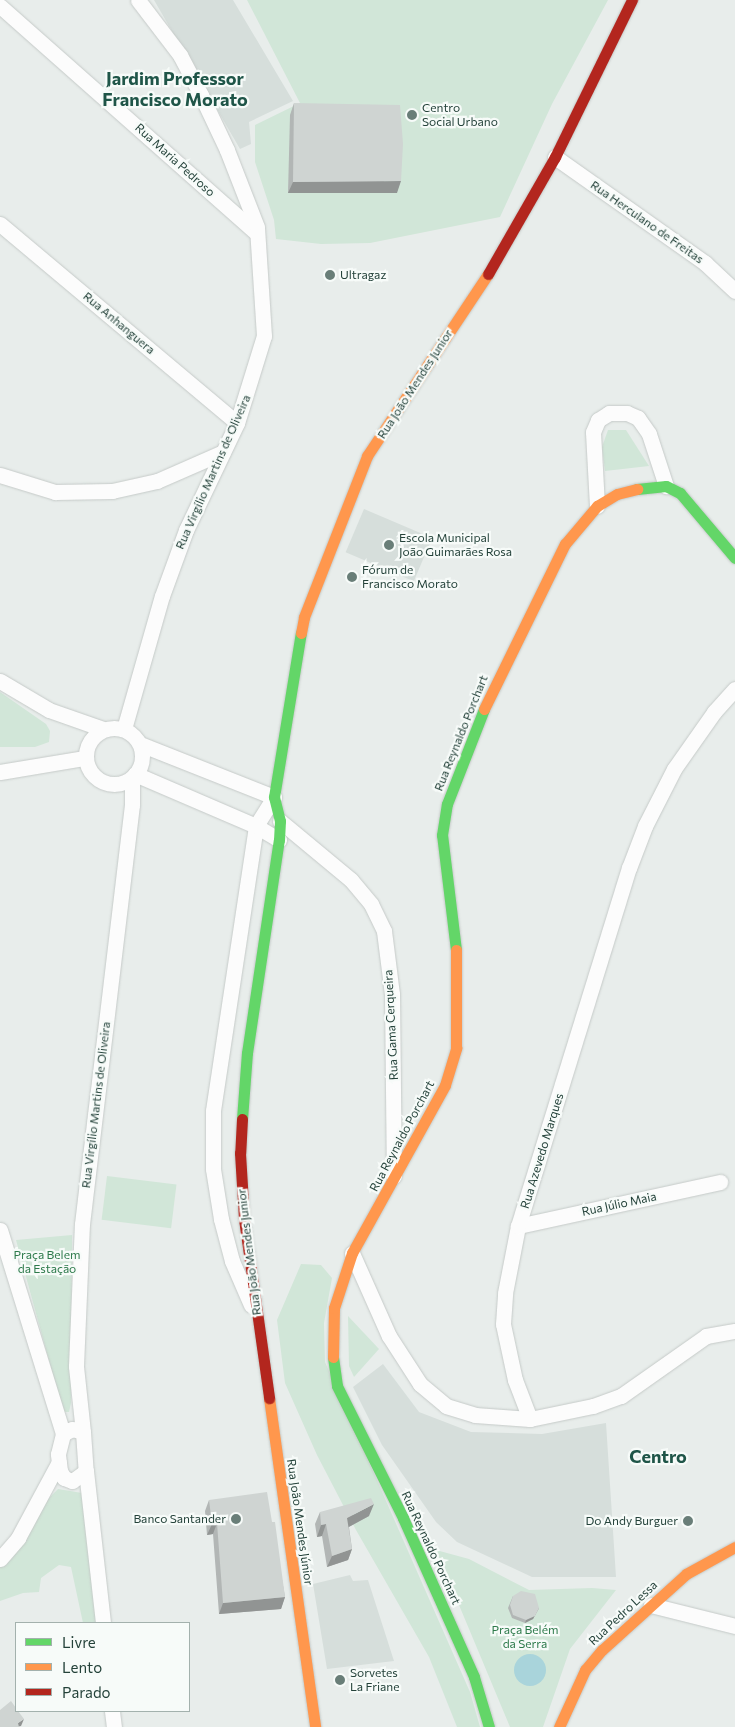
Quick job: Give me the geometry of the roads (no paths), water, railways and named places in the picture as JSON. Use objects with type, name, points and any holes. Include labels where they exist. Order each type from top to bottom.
[{"type":"street","name":"Rua Virgílio Martins de Oliveira","points":[[124,729],[162,596],[186,530],[237,423],[264,336],[259,235],[227,150],[202,95],[180,55],[138,0]]},
{"type":"street","name":"Rua João Mendes Junior","points":[[258,1322],[232,1261],[221,1219],[213,1169],[213,1111],[256,826],[274,797],[304,617],[367,456],[500,256],[555,157],[632,0]]},
{"type":"street","name":"Rua Maria Pedroso","points":[[0,6],[259,235]]},
{"type":"street","name":"Rua Herculano de Freitas","points":[[555,157],[705,263],[735,291]]},
{"type":"street","name":"Rua Anhanguera","points":[[0,224],[237,423]]},
{"type":"street","points":[[597,506],[593,432],[598,420],[609,412],[627,413],[638,418],[649,434],[666,486],[680,493],[735,558]]},
{"type":"street","points":[[0,476],[55,492],[112,491],[156,481],[223,452]]},
{"type":"street","name":"Rua Reynaldo Porchart","points":[[489,1727],[474,1676],[403,1518],[337,1386],[331,1347],[334,1308],[352,1253],[394,1182],[445,1085],[456,1048],[456,946],[442,834],[447,804],[488,699],[565,544],[581,522],[597,506],[617,494],[650,486],[666,486]]},
{"type":"street","points":[[0,681],[50,710],[103,729],[124,729],[140,744],[274,797]]},
{"type":"street","name":"Rua Azevedo Marques","points":[[530,1419],[515,1380],[503,1324],[505,1292],[518,1226],[629,868],[645,826],[674,769],[714,712],[735,689]]},
{"type":"street","points":[[103,729],[90,740],[86,758],[88,767],[99,780],[116,784],[133,776],[142,758],[140,744]]},
{"type":"street","points":[[0,772],[86,758]]},
{"type":"street","name":"Rua Virgílio Martins de Oliveira","points":[[86,1471],[76,1366],[82,1224],[132,806],[133,776]]},
{"type":"street","points":[[133,776],[256,826],[279,840]]},
{"type":"street","name":"Rua João Mendes Junior","points":[[258,1322],[244,1219],[240,1153],[248,1053],[279,840],[280,821],[274,797]]},
{"type":"street","name":"Rua Gama Cerqueira","points":[[280,821],[351,880],[371,904],[384,931],[392,994],[394,1182]]},
{"type":"street","name":"Rua Júlio Maia","points":[[518,1226],[720,1182]]},
{"type":"street","points":[[0,1230],[63,1434],[59,1462],[18,1538],[0,1559]]},
{"type":"street","points":[[352,1253],[389,1336],[420,1384],[446,1406],[468,1413],[530,1419],[594,1406],[621,1396],[706,1336],[735,1331]]},
{"type":"street","name":"Rua João Mendes Júnior","points":[[258,1322],[315,1727]]},
{"type":"street","points":[[63,1434],[72,1429],[83,1432]]},
{"type":"street","points":[[59,1462],[64,1478],[72,1481],[86,1471],[103,1622]]},
{"type":"street","name":"Rua Pedro Lessa","points":[[559,1727],[585,1670],[651,1605],[686,1574],[735,1547]]},
{"type":"street","points":[[651,1605],[735,1626]]},
{"type":"street","points":[[112,1712],[114,1727]]},
{"type":"water","points":[[530,1654],[536,1655],[541,1659],[545,1664],[545,1676],[541,1681],[536,1685],[530,1686],[524,1685],[519,1681],[515,1676],[514,1670],[515,1664],[519,1659],[524,1655]]},
{"type":"place","name":"Centro Social Urbano","points":[[412,115]]},
{"type":"place","name":"Ultragaz","points":[[330,275]]},
{"type":"place","name":"Escola Municipal João Guimarães Rosa","points":[[389,545]]},
{"type":"place","name":"Fórum de Francisco Morato","points":[[352,577]]},
{"type":"place","name":"Banco Santander","points":[[236,1519]]},
{"type":"place","name":"Do Andy Burguer","points":[[688,1521]]},
{"type":"place","name":"Sorvetes La Friane","points":[[340,1680]]},
{"type":"district","name":"Jardim Professor Francisco Morato","points":[[175,89]]},
{"type":"district","name":"Centro","points":[[658,1456]]},
{"type":"park label","name":"Praça Belem da Estação","points":[[47,1262]]},
{"type":"park label","name":"Praça Belém da Serra","points":[[525,1637]]}]
